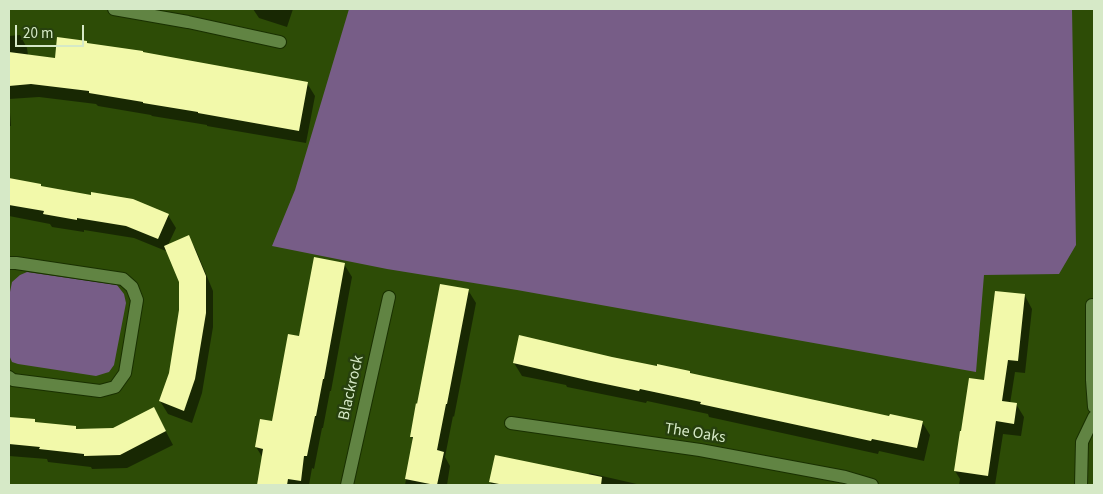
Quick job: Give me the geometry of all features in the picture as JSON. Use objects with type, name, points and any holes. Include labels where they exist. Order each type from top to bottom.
[{"type":"street","points":[[114,9],[188,22],[280,42]]},
{"type":"street","points":[[188,22],[192,9]]},
{"type":"street","points":[[9,263],[123,279],[132,287],[137,300],[125,373],[115,387],[100,391],[9,378]]},
{"type":"street","name":"Blackrock","points":[[347,485],[389,298]]},
{"type":"street","points":[[1092,305],[1094,407]]},
{"type":"street","points":[[1081,485],[1082,442],[1094,417]]},
{"type":"street","name":"The Oaks","points":[[511,423],[700,450],[845,477],[872,485]]},
{"type":"shaded area","points":[[349,9],[1072,9],[1076,245],[1059,274],[984,275],[976,372],[517,290],[387,269],[272,246],[295,190]]},
{"type":"shaded area","points":[[27,272],[117,285],[124,294],[126,303],[114,365],[109,372],[96,376],[12,362],[9,355],[9,297],[12,282]]},
{"type":"building","points":[[57,37],[308,82],[299,131],[89,93],[89,91],[31,84],[9,86],[9,52],[55,58]]},
{"type":"building","points":[[9,178],[91,195],[91,192],[133,199],[169,214],[158,239],[126,226],[43,214],[44,211],[9,205]]},
{"type":"building","points":[[189,235],[206,276],[206,313],[195,379],[184,411],[159,401],[169,373],[179,310],[179,282],[164,246]]},
{"type":"building","points":[[314,257],[345,263],[324,379],[307,456],[304,456],[301,481],[288,479],[287,485],[257,485],[263,449],[255,447],[260,419],[272,421],[288,334],[299,336]]},
{"type":"building","points":[[440,284],[469,289],[437,450],[444,452],[437,485],[435,485],[405,479],[413,437],[410,437],[416,403]]},
{"type":"building","points":[[995,291],[1025,294],[1018,361],[1008,360],[1002,401],[1017,403],[1014,424],[996,421],[988,476],[954,471],[969,378],[984,380]]},
{"type":"building","points":[[519,335],[612,357],[690,371],[690,373],[889,416],[890,414],[923,421],[917,448],[872,439],[871,441],[700,404],[701,402],[640,389],[639,391],[513,363]]},
{"type":"building","points":[[154,407],[166,431],[120,455],[84,456],[84,454],[9,444],[9,417],[76,426],[76,429],[113,428]]},
{"type":"building","points":[[495,455],[602,477],[601,485],[504,485],[489,482]]}]
